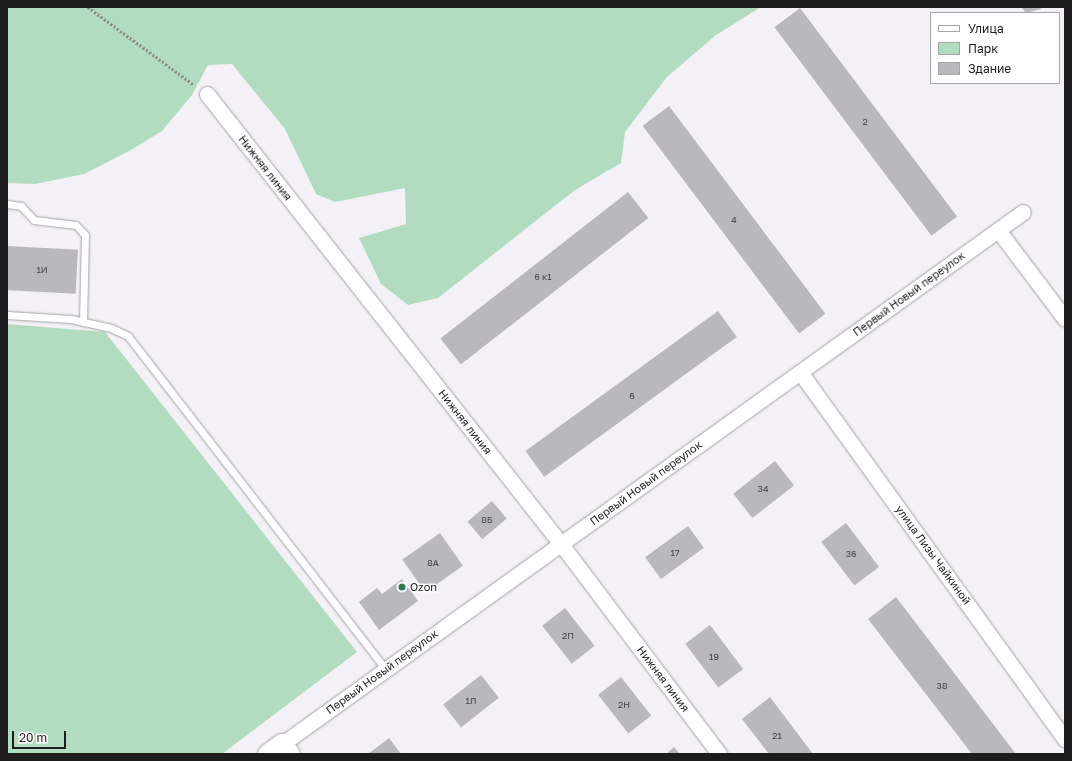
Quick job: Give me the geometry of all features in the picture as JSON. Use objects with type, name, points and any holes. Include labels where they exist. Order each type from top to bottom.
[{"type":"street","name":"Нижняя линия","points":[[207,94],[561,544],[719,754]]},
{"type":"street","name":"Первый Новый переулок","points":[[280,751],[386,670],[1023,212]]},
{"type":"street","points":[[998,230],[1065,319]]},
{"type":"street","name":"улица Лизы Чайкиной","points":[[800,372],[1065,739]]},
{"type":"lane","points":[[7,204],[21,206],[34,220],[76,225],[85,235],[83,322]]},
{"type":"lane","points":[[7,315],[83,322],[128,336],[140,349],[386,670]]},
{"type":"path","points":[[88,7],[207,94]]},
{"type":"green space","points":[[7,7],[761,7],[716,35],[667,77],[625,132],[621,163],[575,190],[438,298],[408,305],[381,284],[359,238],[406,224],[405,188],[335,202],[316,194],[285,129],[232,64],[208,65],[192,95],[162,131],[131,150],[84,174],[35,184],[7,183]]},
{"type":"green space","points":[[7,324],[105,332],[357,652],[222,754],[7,754]]},
{"type":"building","points":[[1021,7],[1040,7],[1041,9],[1030,12],[1025,12]]},
{"type":"building","points":[[800,8],[957,216],[932,236],[774,27]]},
{"type":"building","points":[[669,106],[825,314],[799,334],[643,126]]},
{"type":"building","points":[[628,192],[648,218],[461,365],[440,339]]},
{"type":"building","points":[[7,246],[78,250],[76,294],[7,290]]},
{"type":"building","points":[[718,311],[737,337],[544,477],[525,451]]},
{"type":"building","points":[[775,461],[794,485],[752,518],[733,494]]},
{"type":"building","points":[[492,501],[507,519],[482,539],[467,522]]},
{"type":"building","points":[[846,523],[879,567],[854,586],[821,542]]},
{"type":"building","points":[[688,526],[704,548],[661,579],[645,557]]},
{"type":"building","points":[[440,533],[463,566],[425,592],[402,559]]},
{"type":"building","points":[[402,579],[418,601],[379,630],[359,602],[377,588],[382,594]]},
{"type":"building","points":[[896,597],[1016,754],[972,754],[868,619]]},
{"type":"building","points":[[565,608],[595,646],[572,664],[542,626]]},
{"type":"building","points":[[710,625],[743,669],[718,688],[685,644]]},
{"type":"building","points":[[481,675],[499,698],[461,727],[443,705]]},
{"type":"building","points":[[621,677],[651,716],[628,733],[598,695]]},
{"type":"building","points":[[770,697],[813,754],[769,754],[742,719]]},
{"type":"building","points":[[389,738],[401,754],[368,754]]},
{"type":"building","points":[[674,747],[680,754],[666,754]]},
{"type":"place","name":"Ozon","points":[[402,587]]}]
